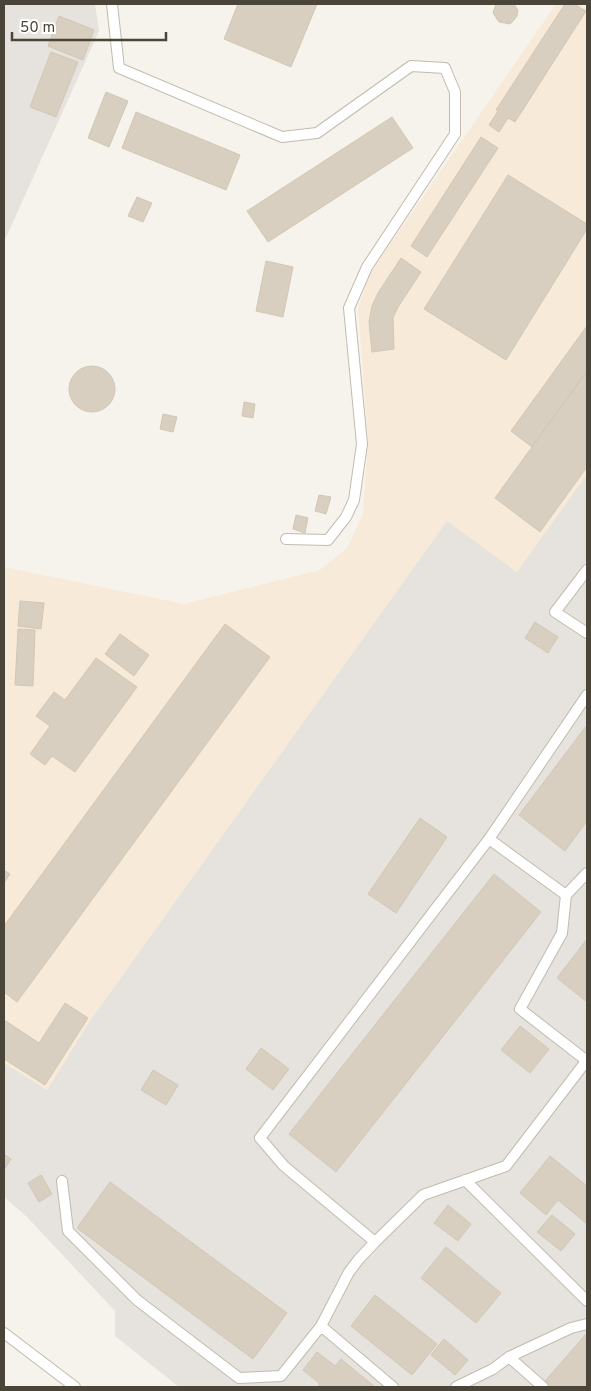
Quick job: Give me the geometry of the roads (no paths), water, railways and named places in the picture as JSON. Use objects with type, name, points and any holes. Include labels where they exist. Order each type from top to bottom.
[{"type":"lane","points":[[112,4],[119,68],[282,137],[317,134],[411,66],[445,68],[455,92],[455,134],[366,267],[349,308],[362,444],[354,500],[346,517],[328,540],[286,539]]},
{"type":"lane","points":[[587,570],[555,612],[587,633]]},
{"type":"lane","points":[[375,1242],[284,1166],[260,1138],[489,839],[587,695]]},
{"type":"lane","points":[[489,839],[566,895]]},
{"type":"lane","points":[[62,1181],[68,1231],[137,1300],[240,1378],[281,1376],[321,1326],[349,1272],[375,1242],[423,1194],[506,1166],[587,1060],[520,1009],[562,933],[566,895],[587,873]]},
{"type":"lane","points":[[466,1180],[587,1302]]},
{"type":"lane","points":[[456,1387],[493,1369],[509,1357],[571,1328],[587,1324]]},
{"type":"lane","points":[[321,1326],[393,1387]]},
{"type":"lane","points":[[4,1332],[75,1387]]},
{"type":"lane","points":[[509,1357],[543,1387]]}]
